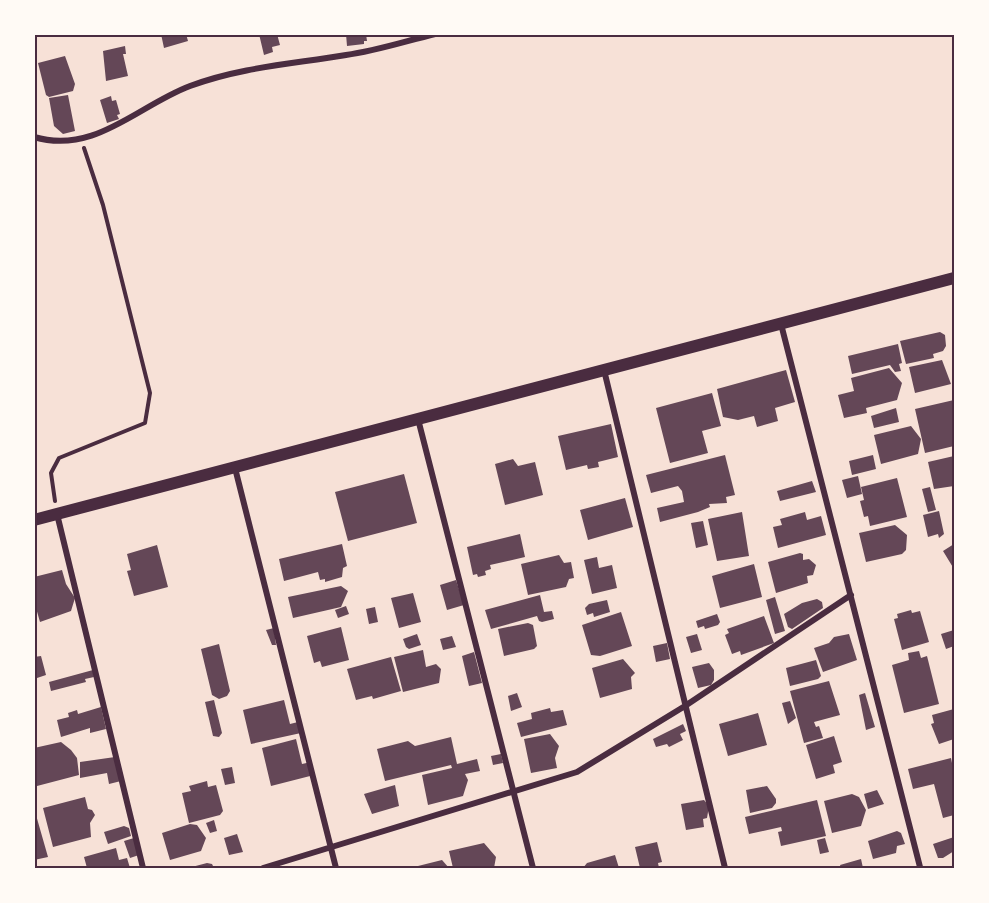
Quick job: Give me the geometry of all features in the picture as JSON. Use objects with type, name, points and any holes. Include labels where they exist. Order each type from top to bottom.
[{"type":"main road","points":[[34,520],[954,278]]},
{"type":"street","points":[[34,136],[55,142],[81,139],[103,133],[188,87],[236,71],[349,55],[435,34]]},
{"type":"street","points":[[781,323],[920,867]]},
{"type":"street","points":[[604,370],[725,868]]},
{"type":"street","points":[[417,419],[533,868]]},
{"type":"street","points":[[235,467],[336,868]]},
{"type":"street","points":[[57,514],[143,868]]},
{"type":"street","points":[[262,868],[577,772],[685,706],[851,595]]},
{"type":"path","points":[[57,514],[51,473],[59,458],[145,423],[150,393],[103,205],[81,139]]},
{"type":"building","points":[[161,34],[186,34],[188,41],[164,48]]},
{"type":"building","points":[[259,34],[277,34],[280,45],[272,47],[273,52],[264,55]]},
{"type":"building","points":[[346,34],[366,34],[367,41],[364,41],[364,44],[347,46]]},
{"type":"building","points":[[125,46],[126,54],[123,54],[128,76],[106,81],[103,51]]},
{"type":"building","points":[[65,56],[75,84],[73,91],[49,97],[46,95],[38,63]]},
{"type":"building","points":[[68,95],[75,131],[63,134],[54,126],[49,98]]},
{"type":"building","points":[[111,96],[112,101],[116,100],[120,114],[117,115],[119,119],[107,123],[100,100]]},
{"type":"building","points":[[940,332],[945,335],[946,346],[943,351],[933,354],[934,358],[906,364],[900,341]]},
{"type":"building","points":[[898,344],[902,363],[899,364],[901,371],[895,372],[890,365],[852,374],[848,356]]},
{"type":"building","points":[[942,360],[951,384],[915,393],[909,367]]},
{"type":"building","points":[[889,368],[902,383],[897,400],[866,408],[867,413],[844,418],[838,395],[854,391],[851,378]]},
{"type":"building","points":[[786,370],[795,402],[775,408],[778,421],[757,427],[754,416],[738,420],[723,417],[717,389]]},
{"type":"building","points":[[712,393],[721,426],[702,431],[708,453],[670,463],[656,408]]},
{"type":"building","points":[[954,400],[954,446],[925,453],[915,409]]},
{"type":"building","points":[[896,408],[899,422],[874,428],[871,416]]},
{"type":"building","points":[[611,424],[618,457],[598,462],[599,467],[588,469],[587,465],[566,470],[558,436]]},
{"type":"building","points":[[911,426],[921,439],[918,454],[881,464],[874,435]]},
{"type":"building","points":[[725,455],[735,495],[726,497],[727,503],[709,504],[710,507],[698,512],[660,522],[657,508],[684,502],[682,491],[678,486],[651,493],[646,475]]},
{"type":"building","points":[[873,455],[876,469],[852,475],[849,461]]},
{"type":"building","points":[[954,456],[954,486],[934,489],[928,462]]},
{"type":"building","points":[[513,459],[518,466],[535,462],[543,495],[505,505],[495,464]]},
{"type":"building","points":[[404,474],[417,523],[348,541],[335,492]]},
{"type":"building","points":[[858,476],[862,494],[847,498],[842,480]]},
{"type":"building","points":[[897,478],[907,517],[870,526],[868,516],[864,517],[860,501],[864,500],[861,487]]},
{"type":"building","points":[[812,481],[816,492],[780,501],[777,491]]},
{"type":"building","points":[[930,487],[936,510],[928,512],[922,489]]},
{"type":"building","points":[[625,498],[633,527],[588,540],[580,510]]},
{"type":"building","points":[[939,511],[944,534],[939,538],[938,534],[928,537],[923,515]]},
{"type":"building","points":[[742,512],[749,556],[717,561],[708,519]]},
{"type":"building","points":[[805,512],[807,520],[821,516],[826,535],[778,548],[773,527],[782,525],[780,519]]},
{"type":"building","points":[[703,521],[708,545],[696,548],[691,523]]},
{"type":"building","points":[[895,525],[907,535],[906,550],[902,554],[866,562],[859,533]]},
{"type":"building","points":[[520,534],[525,557],[490,565],[491,569],[485,571],[486,575],[478,577],[477,574],[473,575],[467,547]]},
{"type":"building","points":[[342,544],[347,566],[343,568],[342,577],[325,582],[325,579],[320,580],[318,572],[284,581],[279,559]]},
{"type":"building","points":[[954,544],[954,569],[943,551]]},
{"type":"building","points":[[157,545],[168,587],[134,596],[127,571],[131,570],[127,554]]},
{"type":"building","points":[[803,554],[803,560],[809,559],[816,565],[813,575],[807,576],[808,583],[776,593],[768,562]]},
{"type":"building","points":[[559,555],[564,563],[571,562],[574,578],[569,579],[566,587],[528,595],[521,564]]},
{"type":"building","points":[[597,557],[599,568],[612,565],[617,588],[592,594],[584,560]]},
{"type":"building","points":[[754,564],[762,597],[720,608],[712,576]]},
{"type":"building","points":[[62,570],[66,584],[75,598],[71,611],[40,622],[34,601],[34,577]]},
{"type":"building","points":[[456,580],[464,605],[447,610],[440,585]]},
{"type":"building","points":[[341,586],[348,591],[341,607],[293,618],[288,597]]},
{"type":"building","points":[[413,593],[421,622],[399,628],[391,598]]},
{"type":"building","points":[[540,595],[544,612],[552,611],[554,619],[542,622],[537,616],[491,629],[485,610]]},
{"type":"building","points":[[775,597],[785,631],[775,634],[766,600]]},
{"type":"building","points":[[817,599],[822,602],[823,608],[792,629],[788,627],[784,614],[802,603]]},
{"type":"building","points":[[607,600],[610,612],[594,617],[593,613],[587,615],[585,608],[589,604]]},
{"type":"building","points":[[346,606],[349,614],[338,618],[335,610]]},
{"type":"building","points":[[375,607],[378,622],[369,624],[366,609]]},
{"type":"building","points":[[911,610],[912,613],[920,611],[929,642],[902,650],[894,619],[898,618],[897,614]]},
{"type":"building","points":[[621,612],[632,646],[600,656],[591,655],[582,625]]},
{"type":"building","points":[[717,614],[720,622],[718,625],[705,629],[704,626],[698,628],[696,621]]},
{"type":"building","points":[[764,616],[774,643],[741,655],[740,651],[732,654],[725,635],[729,633],[727,629]]},
{"type":"building","points":[[528,623],[533,625],[537,646],[534,649],[504,656],[498,629]]},
{"type":"building","points":[[341,627],[349,660],[322,667],[320,661],[314,663],[307,636]]},
{"type":"building","points":[[274,628],[276,645],[272,645],[266,630]]},
{"type":"building","points":[[954,630],[954,646],[946,649],[941,634]]},
{"type":"building","points":[[417,634],[421,645],[409,649],[406,647],[403,639]]},
{"type":"building","points":[[697,634],[702,650],[691,653],[686,637]]},
{"type":"building","points":[[849,634],[857,660],[823,672],[814,648],[829,643],[834,637]]},
{"type":"building","points":[[452,636],[456,647],[443,650],[440,639]]},
{"type":"building","points":[[667,643],[670,659],[656,662],[653,646]]},
{"type":"building","points":[[219,644],[230,691],[227,696],[219,699],[212,695],[201,649]]},
{"type":"building","points":[[423,650],[426,667],[436,664],[441,669],[439,683],[403,692],[394,657]]},
{"type":"building","points":[[919,651],[921,658],[927,656],[939,704],[904,713],[892,665],[909,660],[908,653]]},
{"type":"building","points":[[474,652],[482,683],[469,686],[462,656]]},
{"type":"building","points":[[41,656],[46,675],[34,679],[34,657]]},
{"type":"building","points":[[391,657],[401,691],[373,699],[372,696],[356,700],[347,669]]},
{"type":"building","points":[[623,659],[635,673],[631,677],[632,689],[600,698],[592,668]]},
{"type":"building","points":[[816,660],[821,676],[818,679],[790,686],[786,668]]},
{"type":"building","points":[[709,663],[714,670],[714,680],[711,685],[698,688],[692,667]]},
{"type":"building","points":[[93,670],[94,677],[85,679],[86,682],[51,691],[49,682]]},
{"type":"building","points":[[829,681],[840,715],[814,722],[816,727],[819,726],[823,738],[804,743],[790,691]]},
{"type":"building","points":[[517,693],[522,707],[511,711],[508,696]]},
{"type":"building","points":[[865,693],[875,727],[866,730],[859,695]]},
{"type":"building","points":[[214,700],[222,733],[219,737],[213,736],[205,702]]},
{"type":"building","points":[[284,700],[290,724],[298,722],[301,733],[251,744],[243,710]]},
{"type":"building","points":[[790,701],[796,718],[788,724],[782,703]]},
{"type":"building","points":[[101,707],[106,729],[90,733],[90,728],[61,737],[57,720],[69,717],[68,713],[77,710],[78,714]]},
{"type":"building","points":[[550,708],[551,712],[563,710],[567,725],[521,737],[517,723],[532,719],[531,713]]},
{"type":"building","points":[[954,709],[954,739],[939,744],[931,724],[934,723],[932,715]]},
{"type":"building","points":[[758,713],[767,745],[728,756],[719,724]]},
{"type":"building","points":[[683,724],[686,731],[680,734],[683,740],[669,747],[667,744],[656,747],[653,739]]},
{"type":"building","points":[[550,734],[559,746],[555,758],[557,768],[531,773],[524,739]]},
{"type":"building","points":[[834,736],[842,762],[833,765],[835,773],[816,779],[806,745]]},
{"type":"building","points":[[451,737],[457,764],[477,759],[480,771],[465,774],[468,780],[463,796],[428,805],[422,775],[452,768],[451,765],[385,781],[377,749],[408,741],[415,746]]},
{"type":"building","points":[[296,739],[302,764],[311,762],[314,775],[271,786],[262,748]]},
{"type":"building","points":[[61,742],[77,758],[79,775],[37,786],[34,748]]},
{"type":"building","points":[[501,754],[503,763],[493,765],[491,756]]},
{"type":"building","points":[[115,757],[121,781],[109,784],[107,773],[80,778],[80,762]]},
{"type":"building","points":[[951,758],[954,773],[954,815],[943,818],[934,784],[913,789],[908,769]]},
{"type":"building","points":[[232,767],[235,783],[225,785],[221,769]]},
{"type":"building","points":[[207,781],[208,787],[216,785],[223,811],[220,815],[189,823],[182,793],[191,791],[189,786]]},
{"type":"building","points":[[395,785],[399,806],[372,814],[364,794]]},
{"type":"building","points":[[767,786],[776,799],[776,803],[772,808],[750,813],[746,790]]},
{"type":"building","points":[[877,790],[884,804],[868,809],[864,794]]},
{"type":"building","points":[[852,794],[859,797],[866,810],[861,826],[832,833],[824,801]]},
{"type":"building","points":[[85,797],[88,809],[92,810],[95,815],[90,823],[91,837],[53,847],[43,808]]},
{"type":"building","points":[[704,800],[709,806],[707,818],[703,819],[704,827],[686,830],[681,804]]},
{"type":"building","points":[[817,800],[826,836],[781,846],[778,832],[782,831],[781,827],[749,834],[745,817]]},
{"type":"building","points":[[34,808],[48,857],[34,860]]},
{"type":"building","points":[[214,820],[217,831],[210,833],[206,823]]},
{"type":"building","points":[[190,824],[197,825],[206,838],[201,851],[170,860],[162,833]]},
{"type":"building","points":[[124,826],[129,828],[131,836],[108,844],[104,832]]},
{"type":"building","points":[[897,831],[901,833],[905,844],[897,846],[896,853],[873,859],[868,841]]},
{"type":"building","points":[[237,834],[243,852],[229,855],[224,838]]},
{"type":"building","points":[[954,837],[954,851],[943,858],[938,858],[933,844]]},
{"type":"building","points":[[134,838],[139,855],[130,858],[124,841]]},
{"type":"building","points":[[825,838],[829,852],[820,854],[817,840]]},
{"type":"building","points":[[657,842],[662,862],[658,863],[659,868],[640,868],[635,847]]},
{"type":"building","points":[[484,843],[496,857],[494,868],[453,868],[449,851]]},
{"type":"building","points":[[116,848],[119,860],[127,858],[130,868],[87,868],[84,857]]},
{"type":"building","points":[[615,855],[619,868],[583,868],[587,863]]},
{"type":"building","points":[[861,859],[863,868],[841,868],[840,865]]},
{"type":"building","points":[[442,860],[449,868],[410,868]]},
{"type":"building","points":[[207,863],[212,864],[214,868],[188,868]]}]
